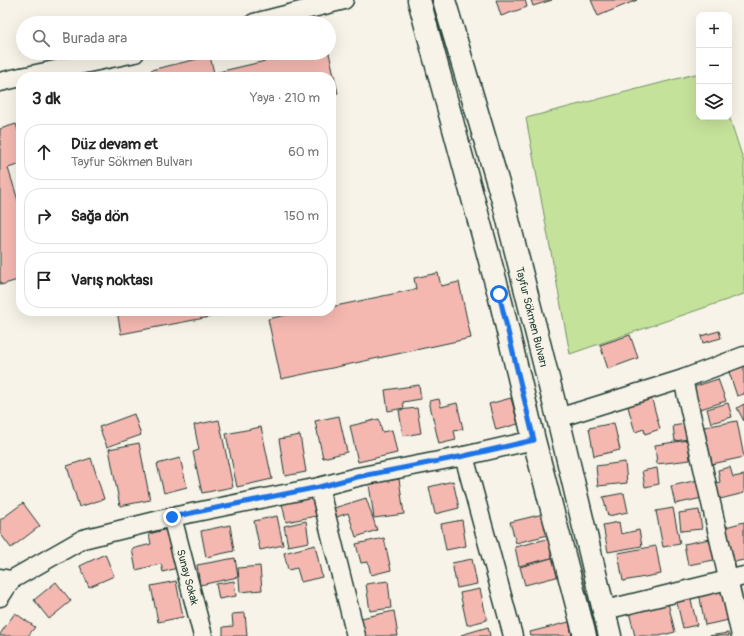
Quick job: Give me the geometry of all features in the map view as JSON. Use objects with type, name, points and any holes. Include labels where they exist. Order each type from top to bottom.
[{"type":"main road","points":[[419,0],[499,294],[534,440],[585,636]]},
{"type":"main road","name":"Tayfur Sökmen Bulvarı","points":[[444,0],[504,204],[558,418],[610,636]]},
{"type":"street","points":[[281,16],[344,0]]},
{"type":"street","points":[[45,72],[102,60]]},
{"type":"street","points":[[0,82],[16,78]]},
{"type":"street","points":[[558,418],[683,379],[744,356]]},
{"type":"street","points":[[683,379],[737,578],[741,636]]},
{"type":"street","points":[[0,597],[5,579],[83,539],[172,517],[319,487],[357,477],[464,456],[534,440]]},
{"type":"street","points":[[464,456],[513,636]]},
{"type":"street","points":[[319,487],[356,636]]},
{"type":"street","name":"Sunay Sokak","points":[[172,517],[203,636]]},
{"type":"street","points":[[605,610],[737,578]]},
{"type":"green space","points":[[696,74],[696,120],[730,120],[744,162],[744,294],[570,354],[526,118]]},
{"type":"building","points":[[496,0],[525,0],[527,7],[501,16]]},
{"type":"building","points":[[531,0],[552,0],[533,6]]},
{"type":"building","points":[[591,0],[637,0],[598,16]]},
{"type":"building","points":[[193,60],[211,60],[214,72],[152,72],[151,70]]},
{"type":"building","points":[[270,60],[331,60],[333,72],[218,72]]},
{"type":"building","points":[[16,124],[16,166],[8,168],[16,194],[16,280],[1,285],[0,280],[0,129]]},
{"type":"building","points":[[438,273],[441,286],[459,282],[471,338],[281,379],[268,319],[281,316],[336,316],[336,306],[416,289],[414,278]]},
{"type":"building","points":[[118,316],[215,316],[121,334]]},
{"type":"building","points":[[719,331],[721,338],[703,343],[701,336]]},
{"type":"building","points":[[630,335],[638,358],[608,369],[600,345]]},
{"type":"building","points":[[744,363],[744,394],[737,396],[728,369]]},
{"type":"building","points":[[718,379],[726,401],[697,410],[690,388]]},
{"type":"building","points":[[419,385],[421,399],[403,402],[404,408],[388,411],[385,390]]},
{"type":"building","points":[[651,396],[660,429],[645,434],[644,429],[635,432],[627,403]]},
{"type":"building","points":[[511,398],[518,424],[496,430],[489,404]]},
{"type":"building","points":[[439,399],[441,407],[457,403],[463,429],[454,431],[456,440],[439,444],[429,401]]},
{"type":"building","points":[[728,403],[732,417],[711,423],[707,409]]},
{"type":"building","points":[[744,404],[744,421],[737,408]]},
{"type":"building","points":[[417,408],[421,433],[403,436],[399,410]]},
{"type":"building","points":[[134,414],[141,435],[107,447],[99,427]]},
{"type":"building","points":[[339,416],[347,452],[323,458],[315,421]]},
{"type":"building","points":[[379,419],[382,432],[392,430],[397,453],[358,462],[350,426]]},
{"type":"building","points":[[219,420],[233,487],[202,493],[193,452],[199,450],[194,425]]},
{"type":"building","points":[[737,421],[744,457],[712,464],[704,427]]},
{"type":"building","points":[[614,423],[620,450],[594,456],[589,428]]},
{"type":"building","points":[[685,424],[688,439],[675,441],[673,426]]},
{"type":"building","points":[[261,427],[272,479],[237,487],[226,434]]},
{"type":"building","points":[[300,435],[306,472],[285,476],[279,439]]},
{"type":"building","points":[[688,440],[690,460],[657,464],[655,445]]},
{"type":"building","points":[[139,443],[150,500],[120,506],[109,449]]},
{"type":"building","points":[[91,458],[104,499],[79,507],[67,466]]},
{"type":"building","points":[[180,458],[187,487],[164,493],[157,464]]},
{"type":"building","points":[[625,462],[627,483],[598,486],[596,466]]},
{"type":"building","points":[[730,467],[733,477],[744,475],[744,493],[716,500],[712,484],[720,482],[718,470]]},
{"type":"building","points":[[657,468],[659,484],[645,487],[642,471]]},
{"type":"building","points":[[399,479],[404,514],[374,518],[369,484]]},
{"type":"building","points":[[698,480],[702,498],[675,504],[671,486]]},
{"type":"building","points":[[453,481],[459,508],[435,514],[429,487]]},
{"type":"building","points":[[624,493],[628,512],[608,516],[603,497]]},
{"type":"building","points":[[312,496],[316,516],[286,522],[282,503]]},
{"type":"building","points":[[366,498],[377,530],[356,537],[348,513],[337,517],[334,508]]},
{"type":"building","points":[[23,503],[40,526],[11,548],[0,533],[0,520]]},
{"type":"building","points":[[673,508],[680,544],[663,547],[656,511]]},
{"type":"building","points":[[699,510],[702,529],[681,531],[679,513]]},
{"type":"building","points":[[543,514],[548,535],[516,543],[510,522]]},
{"type":"building","points":[[277,516],[283,545],[260,550],[254,521]]},
{"type":"building","points":[[462,520],[466,546],[446,550],[441,524]]},
{"type":"building","points":[[306,521],[309,542],[288,546],[284,526]]},
{"type":"building","points":[[619,522],[621,534],[639,530],[642,546],[608,552],[603,525]]},
{"type":"building","points":[[744,522],[744,560],[734,562],[726,527]]},
{"type":"building","points":[[230,525],[234,551],[206,557],[201,531]]},
{"type":"building","points":[[168,529],[177,568],[163,572],[161,564],[136,570],[132,549],[151,544],[149,534]]},
{"type":"building","points":[[384,538],[391,570],[371,575],[368,562],[361,563],[356,544]]},
{"type":"building","points":[[551,538],[555,557],[519,566],[515,547]]},
{"type":"building","points":[[710,539],[714,560],[688,565],[684,544]]},
{"type":"building","points":[[315,545],[322,577],[301,582],[297,568],[288,570],[284,553]]},
{"type":"building","points":[[656,546],[661,574],[623,581],[618,553]]},
{"type":"building","points":[[105,554],[114,576],[89,587],[80,566]]},
{"type":"building","points":[[555,557],[560,576],[525,585],[520,567]]},
{"type":"building","points":[[235,558],[238,577],[200,585],[197,565]]},
{"type":"building","points":[[472,559],[477,584],[457,588],[452,563]]},
{"type":"building","points":[[260,566],[262,590],[240,592],[238,568]]},
{"type":"building","points":[[176,581],[183,617],[158,622],[151,586]]},
{"type":"building","points":[[234,581],[236,596],[219,599],[216,584]]},
{"type":"building","points":[[388,581],[391,608],[370,611],[366,584]]},
{"type":"building","points":[[56,582],[71,601],[49,619],[34,600]]},
{"type":"building","points":[[723,588],[729,620],[705,625],[699,593]]},
{"type":"building","points":[[480,589],[487,620],[467,625],[460,593]]},
{"type":"building","points":[[690,596],[697,625],[683,628],[676,599]]},
{"type":"building","points":[[668,603],[675,632],[659,636],[635,636],[629,612]]},
{"type":"building","points":[[394,611],[398,636],[365,636],[361,618]]},
{"type":"building","points":[[15,613],[35,627],[28,636],[0,636],[0,634]]},
{"type":"building","points":[[245,613],[247,636],[223,636],[223,627],[233,626],[232,614]]},
{"type":"building","points":[[569,622],[572,636],[531,636],[530,632]]},
{"type":"building","points":[[488,627],[490,636],[461,635]]},
{"type":"building","points":[[728,633],[729,636],[709,636]]},
{"type":"route","points":[[172,517],[319,487],[357,477],[464,456],[534,440],[499,294]]}]
